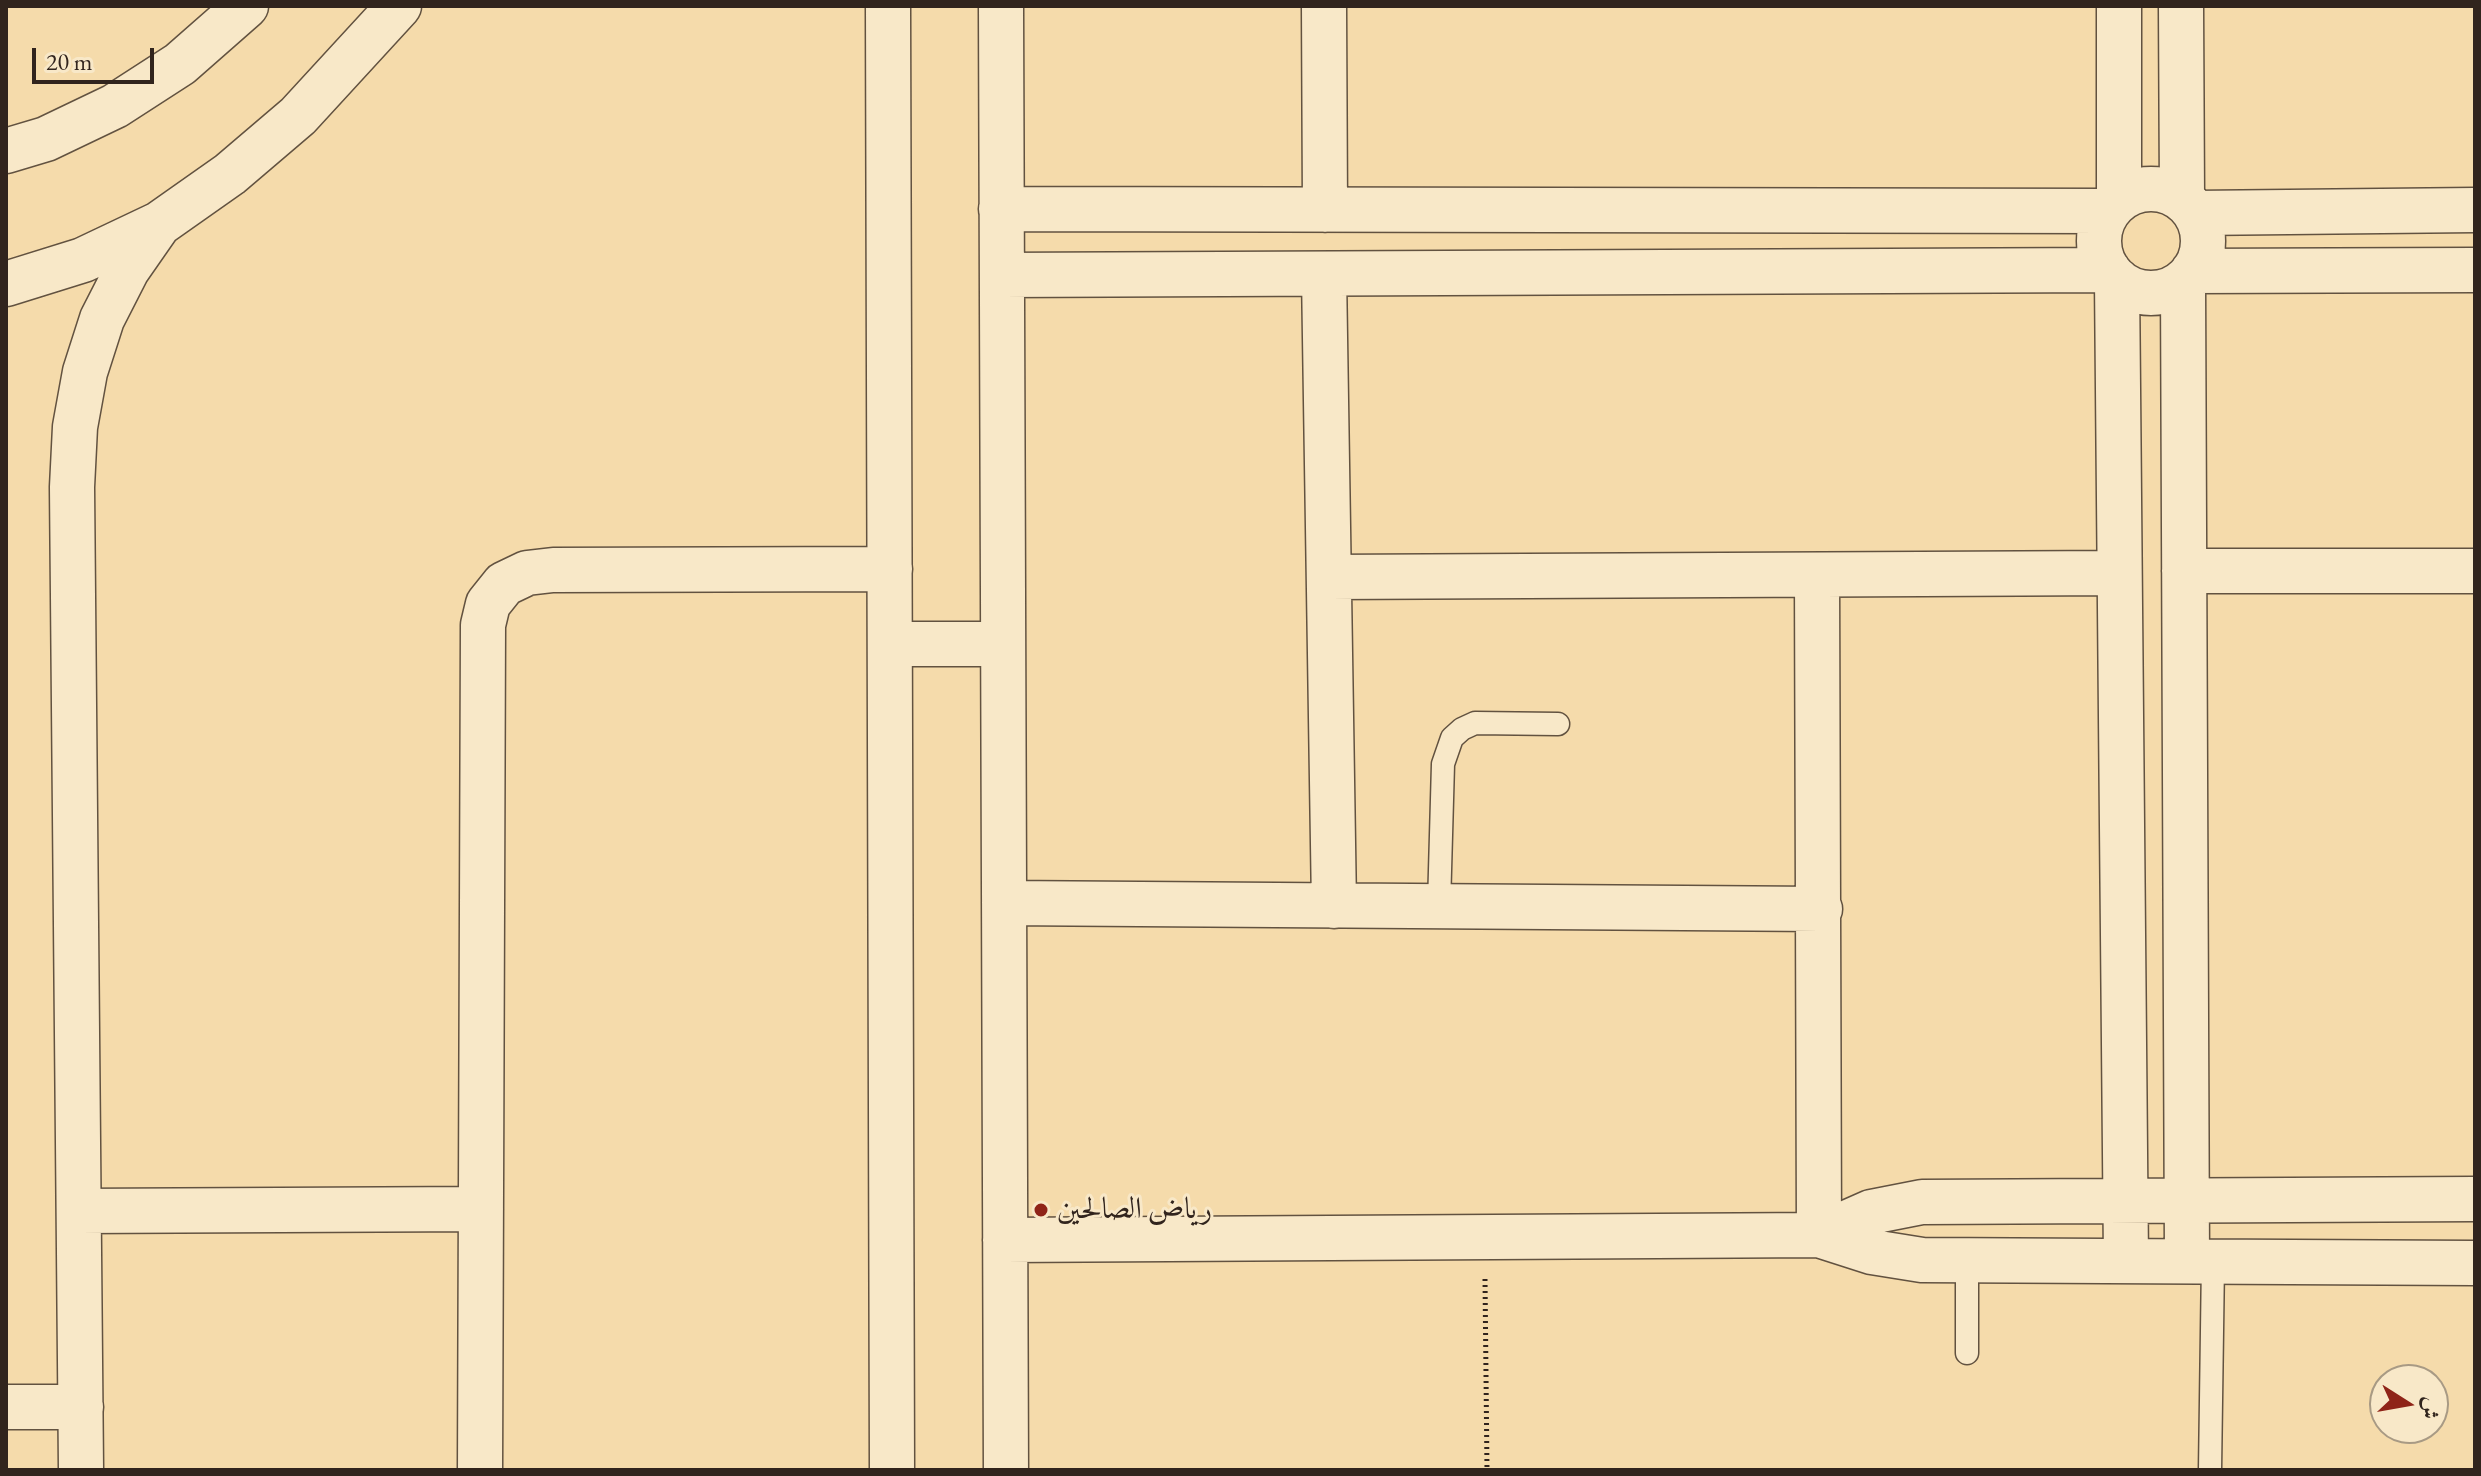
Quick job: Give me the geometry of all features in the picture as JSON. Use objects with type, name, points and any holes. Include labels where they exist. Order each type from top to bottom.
[{"type":"street","points":[[6,151],[46,139],[115,106],[180,64],[246,6]]},
{"type":"street","points":[[355,6],[360,19],[356,52]]},
{"type":"street","points":[[6,284],[83,260],[159,224],[230,174],[298,116],[399,6]]},
{"type":"street","points":[[888,6],[892,1470]]},
{"type":"street","points":[[1001,6],[1006,1470]]},
{"type":"street","points":[[1324,6],[1325,210]]},
{"type":"street","points":[[2114,205],[2119,6]]},
{"type":"street","points":[[2181,6],[2188,206]]},
{"type":"street","points":[[2126,1261],[2119,573],[2112,275],[2100,251],[2100,230],[2114,205],[2134,191],[2150,188],[2167,191],[2188,206],[2201,227],[2203,242],[2188,277],[2184,571],[2186,1199],[2200,1261]]},
{"type":"street","points":[[1001,209],[2114,205]]},
{"type":"street","points":[[2188,206],[2475,210]]},
{"type":"street","points":[[81,1470],[72,487],[75,427],[85,372],[102,319],[127,270],[159,224]]},
{"type":"street","points":[[1002,275],[2112,275],[2132,289],[2149,293],[2167,290],[2188,277],[2475,270]]},
{"type":"street","points":[[1324,274],[1334,906]]},
{"type":"street","points":[[480,1470],[483,625],[488,604],[504,584],[527,573],[553,570],[890,569]]},
{"type":"street","points":[[2184,571],[2475,571]]},
{"type":"street","points":[[1329,577],[2119,573]]},
{"type":"street","points":[[1817,575],[1819,1235]]},
{"type":"street","points":[[890,644],[1003,644]]},
{"type":"street","points":[[1004,903],[1820,909]]},
{"type":"street","points":[[1819,1235],[1871,1212],[1922,1202],[2475,1199]]},
{"type":"street","points":[[79,1211],[481,1209]]},
{"type":"street","points":[[1005,1240],[1819,1235],[1898,1257],[1967,1260],[2475,1263]]},
{"type":"street","points":[[6,1407],[81,1407]]},
{"type":"lane","points":[[1439,906],[1443,764],[1452,738],[1475,723],[1558,724]]},
{"type":"lane","points":[[1967,1260],[1967,1353]]},
{"type":"lane","points":[[2200,1261],[2210,1470]]},
{"type":"path","points":[[1485,1237],[1487,1470]]},
{"type":"place","name":"رياض الصالحين","points":[[1041,1210]]}]
